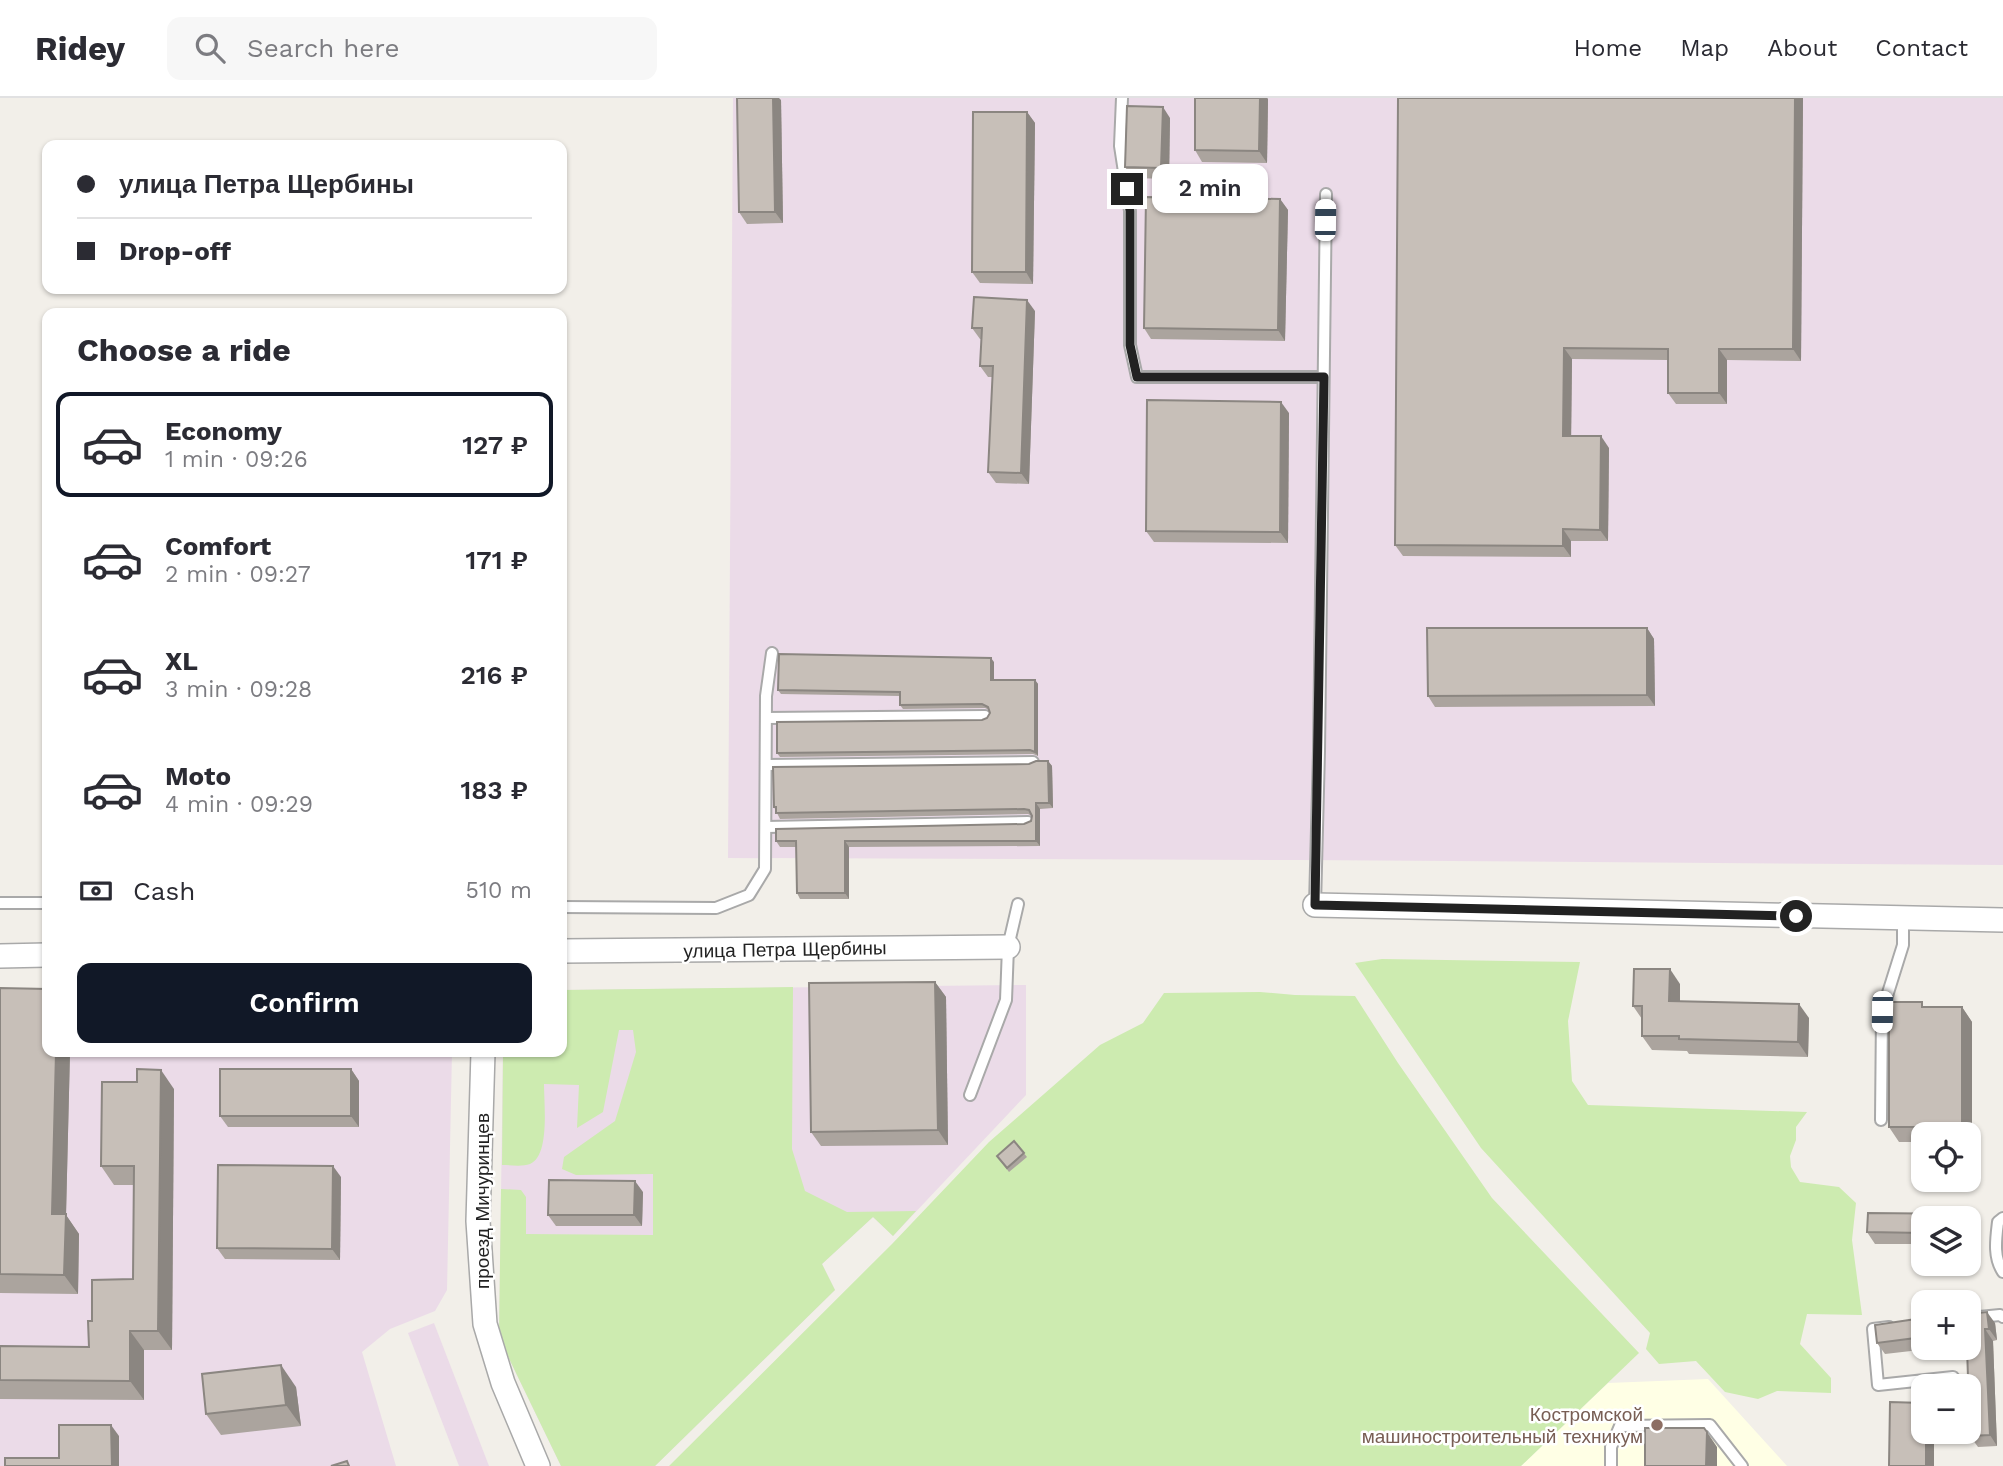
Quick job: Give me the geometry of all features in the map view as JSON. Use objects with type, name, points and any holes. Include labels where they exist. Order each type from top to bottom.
[{"type":"street","points":[[1315,905],[2003,920]]},
{"type":"street","name":"улица Петра Щербины","points":[[567,951],[1008,947]]},
{"type":"street","points":[[0,956],[42,955]]},
{"type":"street","name":"проезд Мичуринцев","points":[[484,1057],[478,1221],[485,1324],[503,1383],[538,1466]]},
{"type":"lane","points":[[1122,98],[1120,146],[1130,211],[1130,345],[1137,377],[1324,377]]},
{"type":"lane","points":[[1315,905],[1326,194]]},
{"type":"lane","points":[[567,907],[716,908],[749,895],[765,869],[766,696],[772,653]]},
{"type":"lane","points":[[766,718],[985,716]]},
{"type":"lane","points":[[766,765],[1033,762]]},
{"type":"lane","points":[[766,827],[1028,822]]},
{"type":"lane","points":[[0,903],[42,903]]},
{"type":"lane","points":[[970,1095],[1006,1000],[1008,947],[1018,904]]},
{"type":"lane","points":[[1881,1120],[1882,1012],[1903,945],[1903,919]]},
{"type":"lane","points":[[2003,1218],[1998,1222],[1995,1247],[2003,1272]]},
{"type":"lane","points":[[1981,1317],[2003,1317]]},
{"type":"lane","points":[[1898,1326],[1873,1329],[1878,1385],[1911,1381]]},
{"type":"lane","points":[[1611,1466],[1611,1447],[1620,1426],[1710,1425],[1739,1465]]},
{"type":"shaded area","points":[[733,98],[2003,98],[2003,865],[728,858]]},
{"type":"shaded area","points":[[1026,985],[1026,1095],[893,1236],[873,1217],[822,1264],[835,1290],[655,1466],[561,1466],[499,1338],[503,1057],[567,1057],[567,990]]},
{"type":"shaded area","points":[[0,1007],[42,1047],[42,1057],[452,1057],[447,1290],[435,1311],[390,1329],[362,1352],[396,1466],[0,1466]]},
{"type":"shaded area","points":[[434,1323],[489,1466],[459,1466],[408,1333]]},
{"type":"shaded area","name":"Костромской машиностроительный техникум","points":[[1708,1379],[1787,1466],[1521,1466],[1608,1383]]},
{"type":"green space","points":[[1382,959],[1580,962],[1568,1021],[1572,1081],[1588,1105],[1807,1112],[1796,1127],[1796,1140],[1790,1156],[1791,1167],[1800,1182],[1839,1187],[1856,1203],[1852,1240],[1862,1315],[1807,1314],[1800,1344],[1831,1378],[1831,1393],[1777,1391],[1758,1399],[1725,1392],[1696,1361],[1659,1364],[1646,1349],[1650,1333],[1481,1148],[1355,963]]},
{"type":"green space","points":[[793,987],[792,1149],[805,1191],[847,1212],[916,1211],[893,1236],[873,1217],[822,1264],[835,1290],[655,1466],[561,1466],[499,1338],[501,1189],[521,1190],[526,1197],[526,1234],[653,1235],[653,1174],[576,1175],[562,1169],[564,1157],[615,1121],[636,1052],[633,1030],[619,1030],[603,1112],[577,1128],[579,1085],[544,1084],[545,1116],[541,1151],[530,1164],[502,1165],[503,1057],[567,1057],[567,990]]},
{"type":"green space","points":[[1260,992],[1355,996],[1492,1198],[1639,1353],[1521,1466],[669,1466],[892,1244],[989,1142],[1100,1045],[1143,1023],[1164,993]]},
{"type":"building","points":[[737,98],[773,98],[775,212],[739,212]]},
{"type":"building","points":[[1195,98],[1260,98],[1259,151],[1195,150]]},
{"type":"building","points":[[1398,98],[1795,98],[1793,349],[1719,349],[1719,393],[1668,393],[1668,349],[1564,348],[1563,436],[1601,436],[1600,530],[1563,529],[1563,546],[1395,545]]},
{"type":"building","points":[[1127,106],[1163,107],[1161,168],[1125,167]]},
{"type":"building","points":[[973,112],[1027,112],[1026,272],[972,272]]},
{"type":"building","points":[[1146,197],[1280,199],[1278,330],[1144,328]]},
{"type":"building","points":[[974,297],[1027,300],[1021,473],[988,472],[993,366],[980,366],[982,328],[972,328]]},
{"type":"building","points":[[1147,400],[1281,402],[1280,532],[1146,531]]},
{"type":"building","points":[[1427,628],[1647,628],[1647,695],[1428,696]]},
{"type":"building","points":[[779,654],[991,658],[991,680],[1035,680],[1035,752],[777,753],[777,722],[982,720],[990,713],[988,707],[982,704],[900,705],[900,692],[778,690]]},
{"type":"building","points":[[1048,761],[1049,803],[1036,803],[1036,841],[845,841],[845,893],[797,893],[796,841],[776,841],[776,829],[1024,824],[1031,821],[1032,816],[1029,810],[1024,809],[776,813],[773,767],[1029,764]]},
{"type":"building","points":[[1634,969],[1670,969],[1669,1001],[1799,1004],[1798,1042],[1642,1036],[1642,1006],[1633,1006]]},
{"type":"building","points":[[935,982],[938,1130],[811,1132],[809,983]]},
{"type":"building","points":[[0,988],[42,989],[42,1057],[56,1057],[52,1214],[66,1214],[64,1275],[0,1274]]},
{"type":"building","points":[[1889,1002],[1922,1002],[1922,1007],[1962,1007],[1962,1122],[1911,1122],[1911,1127],[1889,1127]]},
{"type":"building","points":[[137,1069],[161,1070],[158,1331],[130,1331],[130,1381],[0,1380],[0,1346],[89,1347],[88,1321],[92,1321],[92,1280],[133,1279],[134,1166],[101,1166],[102,1082],[137,1082]]},
{"type":"building","points":[[220,1069],[351,1069],[351,1116],[220,1116]]},
{"type":"building","points":[[1014,1141],[1024,1153],[1007,1168],[997,1156]]},
{"type":"building","points":[[218,1165],[333,1166],[332,1249],[217,1248]]},
{"type":"building","points":[[549,1180],[635,1181],[634,1215],[548,1215]]},
{"type":"building","points":[[1868,1213],[1911,1213],[1911,1233],[1867,1232]]},
{"type":"building","points":[[1987,1312],[1989,1329],[1985,1329],[1990,1435],[1981,1435],[1981,1374],[1968,1374],[1967,1360],[1981,1360],[1981,1313]]},
{"type":"building","points":[[1911,1320],[1911,1339],[1877,1343],[1875,1325]]},
{"type":"building","points":[[281,1365],[286,1405],[206,1414],[202,1374]]},
{"type":"building","points":[[1890,1402],[1911,1403],[1911,1444],[1926,1444],[1926,1466],[1889,1466]]},
{"type":"building","points":[[59,1425],[111,1425],[112,1466],[5,1466],[5,1458],[59,1458]]},
{"type":"building","points":[[1645,1428],[1704,1428],[1707,1432],[1706,1466],[1645,1466]]},
{"type":"building","points":[[347,1461],[349,1466],[331,1466]]},
{"type":"place","name":"Костромской машиностроительный техникум","points":[[1657,1425]]},
{"type":"route","points":[[1127,189],[1130,211],[1130,345],[1137,377],[1324,377],[1315,905],[1796,916]]}]
